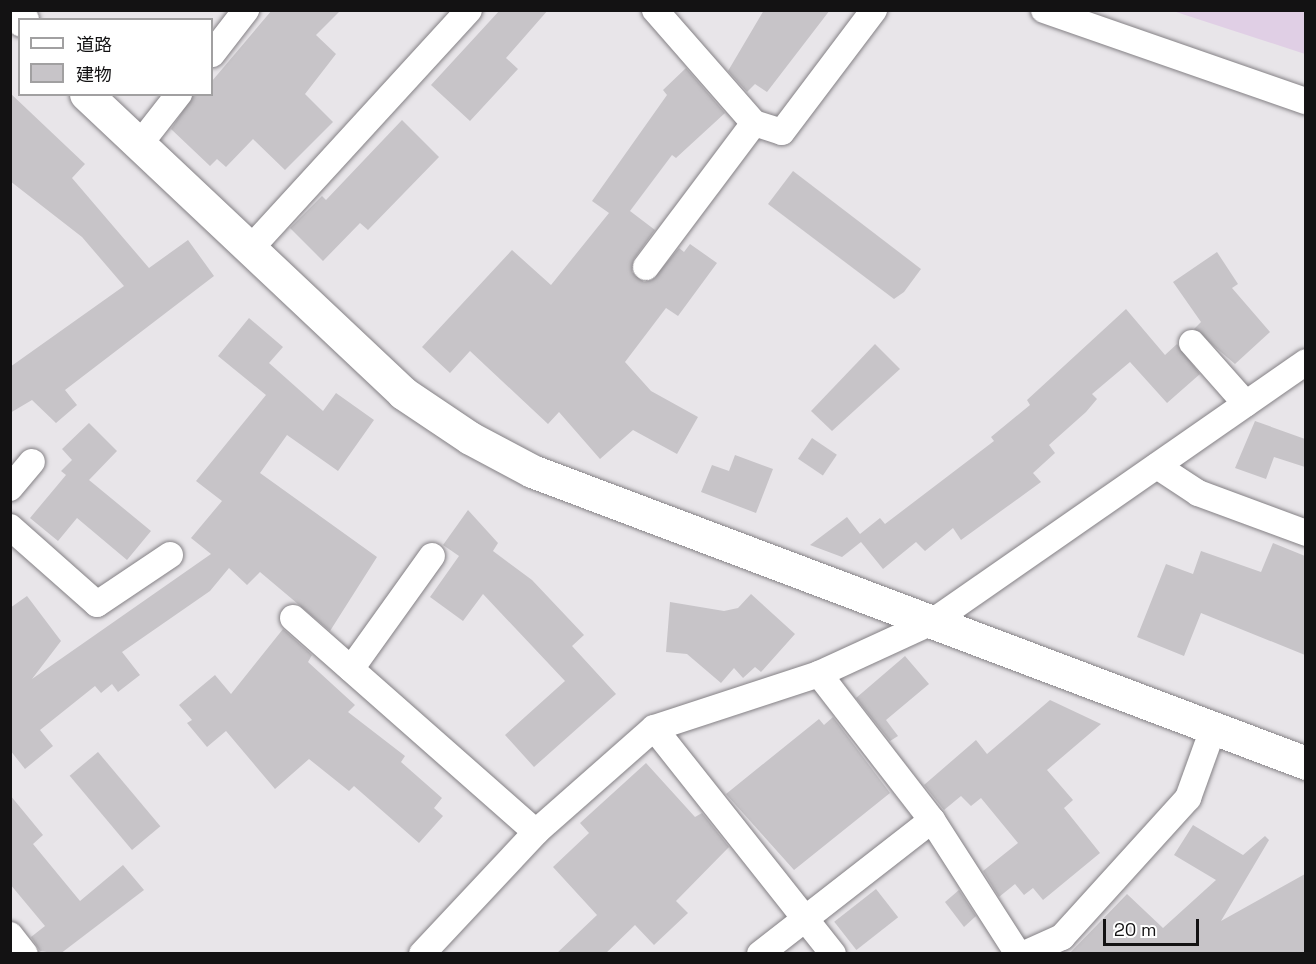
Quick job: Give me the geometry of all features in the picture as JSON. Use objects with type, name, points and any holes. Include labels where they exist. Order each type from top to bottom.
[{"type":"street","points":[[213,53],[246,10]]},
{"type":"street","points":[[250,249],[469,10]]},
{"type":"street","points":[[655,10],[754,123],[782,132],[874,10]]},
{"type":"street","points":[[1044,10],[1305,100]]},
{"type":"street","points":[[88,96],[403,393],[470,438],[532,471],[1305,763]]},
{"type":"street","points":[[139,145],[177,96]]},
{"type":"street","points":[[646,267],[754,123]]},
{"type":"street","points":[[1192,343],[1246,404]]},
{"type":"street","points":[[422,954],[536,832],[654,728],[819,674],[932,622],[1305,362]]},
{"type":"street","points":[[10,488],[32,462]]},
{"type":"street","points":[[1157,466],[1198,493],[1305,532]]},
{"type":"street","points":[[10,527],[97,604],[170,555]]},
{"type":"street","points":[[351,669],[432,555]]},
{"type":"street","points":[[293,618],[536,832]]},
{"type":"street","points":[[819,674],[932,820],[1018,954]]},
{"type":"street","points":[[654,728],[833,954]]},
{"type":"street","points":[[1024,954],[1062,937],[1188,798],[1213,729]]},
{"type":"street","points":[[760,954],[932,820]]},
{"type":"street","points":[[10,935],[25,954]]},
{"type":"shaded area","points":[[1173,11],[1305,11],[1305,54]]},
{"type":"building","points":[[272,10],[341,10],[316,35],[336,54],[305,94],[333,122],[285,170],[253,139],[226,167],[217,159],[210,166],[171,129],[193,96],[213,96],[213,80]]},
{"type":"building","points":[[500,10],[548,10],[506,58],[518,69],[470,121],[431,85]]},
{"type":"building","points":[[764,10],[830,10],[767,92],[755,84],[747,92],[728,71]]},
{"type":"building","points":[[686,68],[725,113],[676,158],[672,155],[630,211],[655,230],[634,259],[632,272],[644,282],[652,280],[679,248],[684,252],[690,244],[717,263],[678,316],[666,308],[625,362],[651,391],[698,417],[677,454],[633,430],[600,459],[559,412],[548,424],[470,351],[450,373],[422,347],[512,250],[551,285],[609,213],[592,201],[667,95],[663,90]]},
{"type":"building","points":[[10,93],[85,164],[72,178],[149,268],[188,240],[214,276],[65,390],[77,405],[56,423],[32,400],[10,413],[10,367],[124,286],[82,237],[10,181]]},
{"type":"building","points":[[402,120],[439,157],[368,230],[360,223],[323,261],[290,228],[322,196],[326,200]]},
{"type":"building","points":[[793,171],[921,269],[904,292],[894,299],[768,204]]},
{"type":"building","points":[[1217,252],[1238,284],[1232,288],[1270,332],[1235,364],[1194,329],[1201,322],[1173,282]]},
{"type":"building","points":[[1126,309],[1165,355],[1177,344],[1200,374],[1167,403],[1130,362],[1092,394],[1097,399],[1049,445],[1055,453],[1033,473],[1041,482],[961,540],[953,528],[925,551],[916,542],[883,569],[861,542],[842,557],[810,545],[847,517],[860,534],[880,518],[885,524],[994,441],[991,437],[1030,405],[1027,400]]},
{"type":"building","points":[[249,318],[283,347],[269,363],[323,411],[336,393],[374,420],[338,471],[287,435],[260,473],[377,557],[330,631],[260,572],[247,585],[229,568],[210,591],[122,652],[140,675],[118,692],[112,684],[101,693],[95,686],[40,730],[53,746],[25,769],[10,750],[10,608],[27,596],[61,641],[32,679],[211,554],[191,538],[222,501],[196,481],[266,395],[218,356]]},
{"type":"building","points":[[875,344],[900,369],[832,431],[811,411]]},
{"type":"building","points":[[1255,421],[1305,439],[1305,467],[1274,457],[1266,479],[1235,468]]},
{"type":"building","points":[[89,423],[117,451],[89,480],[151,531],[127,560],[77,518],[58,541],[30,518],[66,475],[61,471],[72,460],[62,449]]},
{"type":"building","points":[[812,438],[837,455],[823,476],[798,459]]},
{"type":"building","points":[[735,455],[773,469],[756,513],[701,492],[712,465],[729,471]]},
{"type":"building","points":[[468,510],[498,543],[493,551],[532,580],[584,635],[572,646],[616,694],[534,767],[505,735],[565,681],[483,594],[463,621],[430,597],[459,556],[443,545]]},
{"type":"building","points":[[1273,543],[1305,556],[1305,655],[1201,613],[1184,656],[1137,637],[1166,564],[1193,574],[1201,551],[1261,572]]},
{"type":"building","points":[[751,594],[795,634],[761,672],[755,667],[743,678],[734,668],[721,683],[687,654],[666,652],[670,602],[724,611],[738,608]]},
{"type":"building","points":[[283,629],[312,655],[308,662],[355,705],[348,712],[405,756],[401,762],[442,798],[434,808],[443,816],[419,843],[354,786],[349,791],[309,759],[275,789],[226,731],[207,747],[187,723],[192,720],[179,705],[215,675],[231,694]]},
{"type":"building","points":[[905,656],[929,684],[886,720],[898,736],[890,741],[856,698]]},
{"type":"building","points":[[1050,700],[1101,724],[1047,770],[1073,800],[1064,808],[1100,853],[1043,900],[1033,888],[1024,895],[1015,884],[999,897],[983,871],[1018,843],[981,798],[971,806],[961,796],[944,810],[924,785],[976,740],[987,754]]},
{"type":"building","points":[[833,717],[890,793],[794,870],[726,794],[819,719],[824,725]]},
{"type":"building","points":[[98,752],[160,826],[132,850],[70,776]]},
{"type":"building","points":[[646,763],[695,817],[702,813],[729,847],[676,901],[688,913],[654,945],[635,925],[605,954],[556,954],[597,915],[553,867],[589,833],[580,823]]},
{"type":"building","points":[[10,795],[43,835],[33,844],[80,901],[123,865],[144,890],[60,954],[40,951],[31,937],[45,926],[10,884]]},
{"type":"building","points":[[1193,825],[1243,855],[1265,836],[1269,840],[1221,921],[1305,874],[1305,954],[1069,954],[1127,894],[1163,928],[1216,880],[1174,855]]},
{"type":"building","points":[[876,889],[898,917],[856,950],[834,922]]},
{"type":"building","points":[[959,890],[976,916],[964,927],[945,902]]}]
